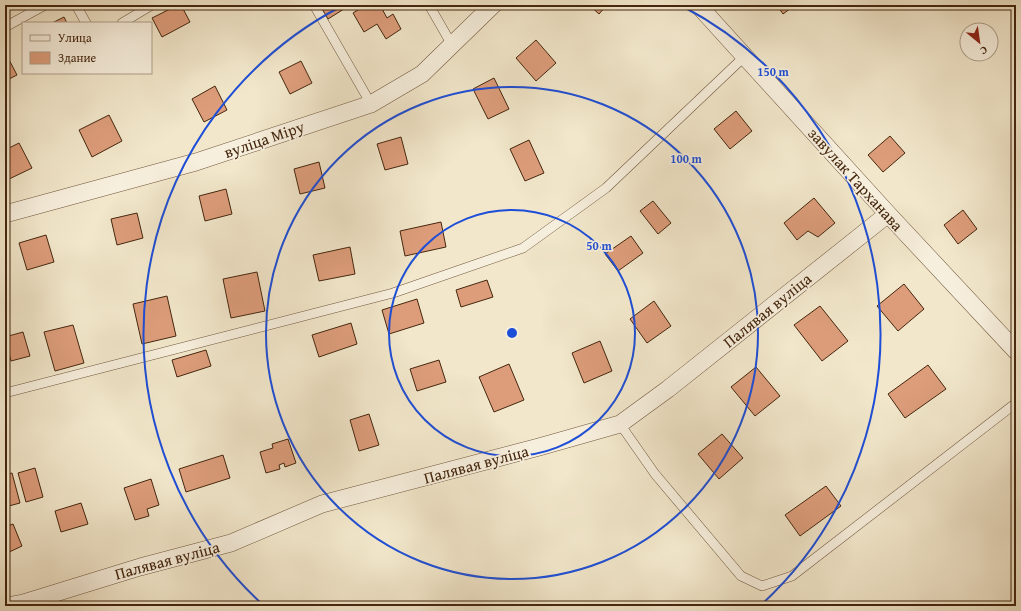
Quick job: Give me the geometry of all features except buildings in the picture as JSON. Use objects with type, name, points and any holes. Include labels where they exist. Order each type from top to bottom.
[{"type":"street","name":"вуліца Міру","points":[[5,214],[196,162],[371,104],[422,74],[493,5]]},
{"type":"street","name":"завулак Тарханава","points":[[698,5],[888,214],[1016,351]]},
{"type":"street","name":"Палявая вуліца","points":[[7,606],[22,603],[140,566],[231,543],[322,504],[539,447],[620,424],[668,390],[888,214]]},
{"type":"lane","points":[[5,27],[45,5]]},
{"type":"lane","points":[[76,5],[85,22]]},
{"type":"lane","points":[[124,22],[152,5]]},
{"type":"lane","points":[[314,5],[371,104]]},
{"type":"lane","points":[[429,5],[452,45]]},
{"type":"lane","points":[[5,393],[393,293],[523,248],[606,188],[745,56]]},
{"type":"lane","points":[[620,424],[655,474],[742,576],[762,586],[792,576],[1016,403]]}]
